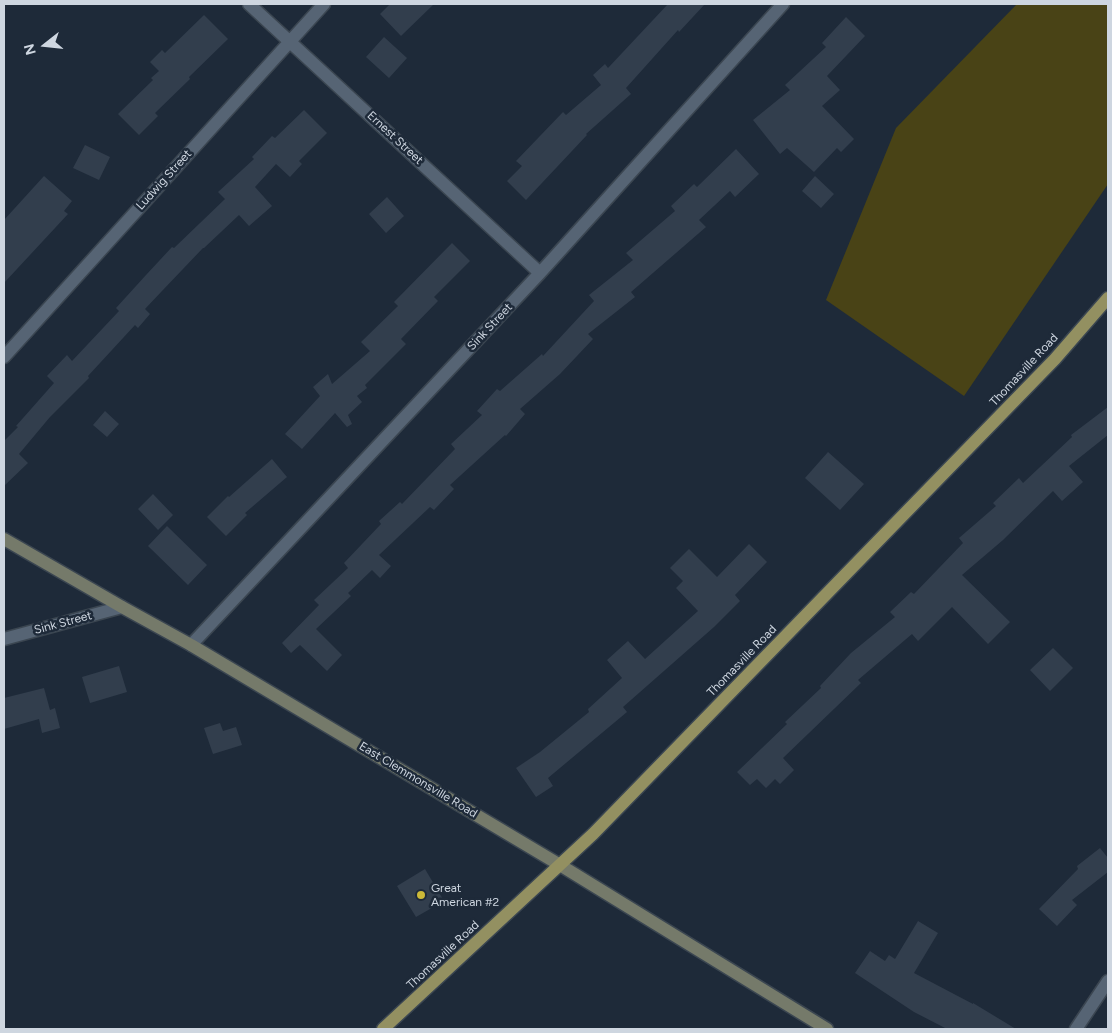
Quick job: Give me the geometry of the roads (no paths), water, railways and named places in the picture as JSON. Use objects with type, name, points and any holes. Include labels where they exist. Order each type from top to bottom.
[{"type":"main road","name":"Thomasville Road","points":[[383,1029],[593,834],[1054,359],[1108,298]]},
{"type":"main road","name":"East Clemmonsville Road","points":[[4,539],[191,645],[560,866],[827,1029]]},
{"type":"street","name":"Ernest Street","points":[[249,4],[540,273]]},
{"type":"street","name":"Ludwig Street","points":[[4,357],[324,4]]},
{"type":"street","name":"Sink Street","points":[[191,645],[540,273],[783,4]]},
{"type":"street","name":"Sink Street","points":[[4,639],[122,607]]},
{"type":"street","points":[[1076,1029],[1108,981]]},
{"type":"place","name":"Great American #2","points":[[421,895]]}]
